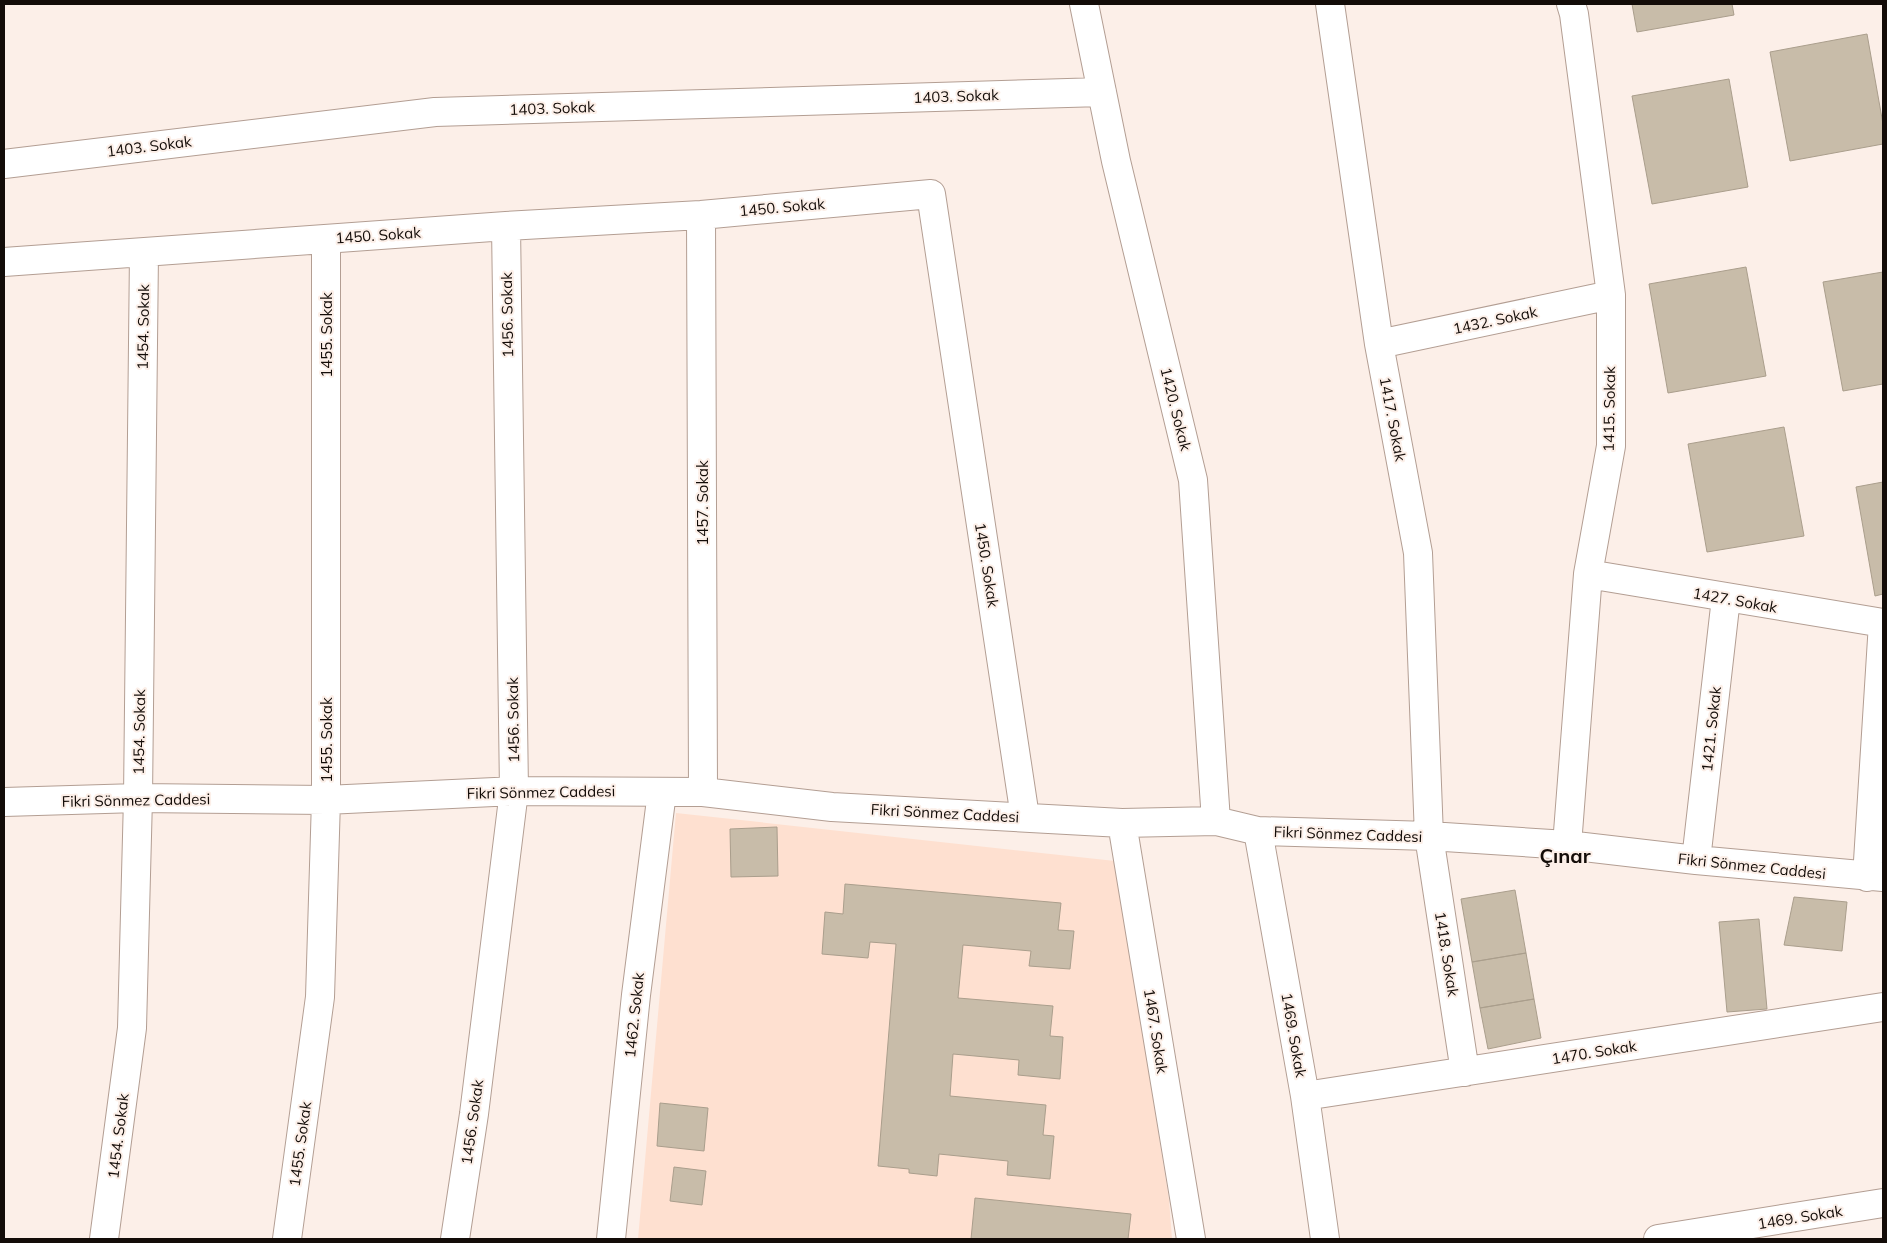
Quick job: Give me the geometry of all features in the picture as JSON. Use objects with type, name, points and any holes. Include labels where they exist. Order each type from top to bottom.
[{"type":"street","name":"1420. Sokak","points":[[1084,4],[1116,162],[1193,480],[1216,821]]},
{"type":"street","name":"1417. Sokak","points":[[1330,4],[1379,344],[1418,553],[1429,836]]},
{"type":"street","name":"1415. Sokak","points":[[1567,846],[1588,574],[1611,446],[1610,295],[1574,14],[1571,4]]},
{"type":"street","name":"1403. Sokak","points":[[4,164],[435,112],[1102,92]]},
{"type":"street","name":"1450. Sokak","points":[[4,262],[701,214],[931,194],[1025,817]]},
{"type":"street","name":"1457. Sokak","points":[[701,214],[703,792]]},
{"type":"street","name":"1456. Sokak","points":[[455,1239],[474,1114],[514,791],[506,226]]},
{"type":"street","name":"1455. Sokak","points":[[287,1239],[320,997],[326,800],[326,239]]},
{"type":"street","name":"1454. Sokak","points":[[104,1239],[132,1028],[138,798],[144,252]]},
{"type":"street","name":"1432. Sokak","points":[[1379,344],[1610,295]]},
{"type":"street","name":"1427. Sokak","points":[[1588,574],[1883,623]]},
{"type":"street","name":"1421. Sokak","points":[[1696,860],[1726,598]]},
{"type":"street","points":[[1875,877],[1883,623]]},
{"type":"street","name":"Fikri Sönmez Caddesi","points":[[4,802],[138,798],[326,800],[514,791],[703,792],[832,807],[1122,823],[1216,821],[1258,831],[1429,836],[1567,846],[1875,877]]},
{"type":"street","name":"1462. Sokak","points":[[611,1239],[636,994],[662,792]]},
{"type":"street","name":"1467. Sokak","points":[[1122,823],[1191,1239]]},
{"type":"street","name":"1469. Sokak","points":[[1258,831],[1305,1096],[1324,1239]]},
{"type":"street","name":"1418. Sokak","points":[[1429,836],[1464,1072]]},
{"type":"street","name":"1470. Sokak","points":[[1305,1096],[1883,1007]]},
{"type":"street","name":"1469. Sokak","points":[[1658,1239],[1883,1203]]},
{"type":"shaded area","points":[[676,813],[1115,861],[1169,1200],[1172,1239],[638,1239]]},
{"type":"building","points":[[1632,4],[1732,4],[1734,15],[1637,32]]},
{"type":"building","points":[[1867,34],[1883,124],[1883,144],[1790,161],[1770,52]]},
{"type":"building","points":[[1729,79],[1748,187],[1652,204],[1632,96]]},
{"type":"building","points":[[1746,267],[1766,376],[1668,393],[1649,284]]},
{"type":"building","points":[[1883,272],[1883,384],[1843,391],[1823,282]]},
{"type":"building","points":[[1784,427],[1804,536],[1707,552],[1688,444]]},
{"type":"building","points":[[1883,482],[1883,594],[1875,596],[1856,487]]},
{"type":"building","points":[[777,827],[778,876],[731,877],[730,829]]},
{"type":"building","points":[[845,884],[1061,903],[1058,930],[1074,931],[1070,969],[1029,966],[1031,951],[963,945],[958,998],[1053,1006],[1050,1036],[1063,1037],[1060,1079],[1018,1075],[1019,1060],[953,1054],[950,1096],[1046,1105],[1043,1135],[1054,1136],[1050,1179],[1007,1175],[1008,1161],[939,1154],[937,1176],[909,1173],[909,1169],[878,1166],[896,944],[870,942],[868,958],[822,954],[825,912],[843,914]]},
{"type":"building","points":[[1515,890],[1526,953],[1472,962],[1461,899]]},
{"type":"building","points":[[1794,897],[1847,902],[1842,951],[1784,945]]},
{"type":"building","points":[[1759,919],[1767,1009],[1727,1012],[1719,922]]},
{"type":"building","points":[[1526,953],[1534,999],[1480,1008],[1472,962]]},
{"type":"building","points":[[1534,999],[1541,1038],[1488,1049],[1480,1008]]},
{"type":"building","points":[[660,1103],[708,1108],[704,1151],[657,1146]]},
{"type":"building","points":[[674,1167],[706,1171],[702,1205],[670,1201]]},
{"type":"building","points":[[975,1198],[1131,1214],[1128,1239],[971,1239]]},
{"type":"district","name":"Çınar","points":[[1565,855]]}]
